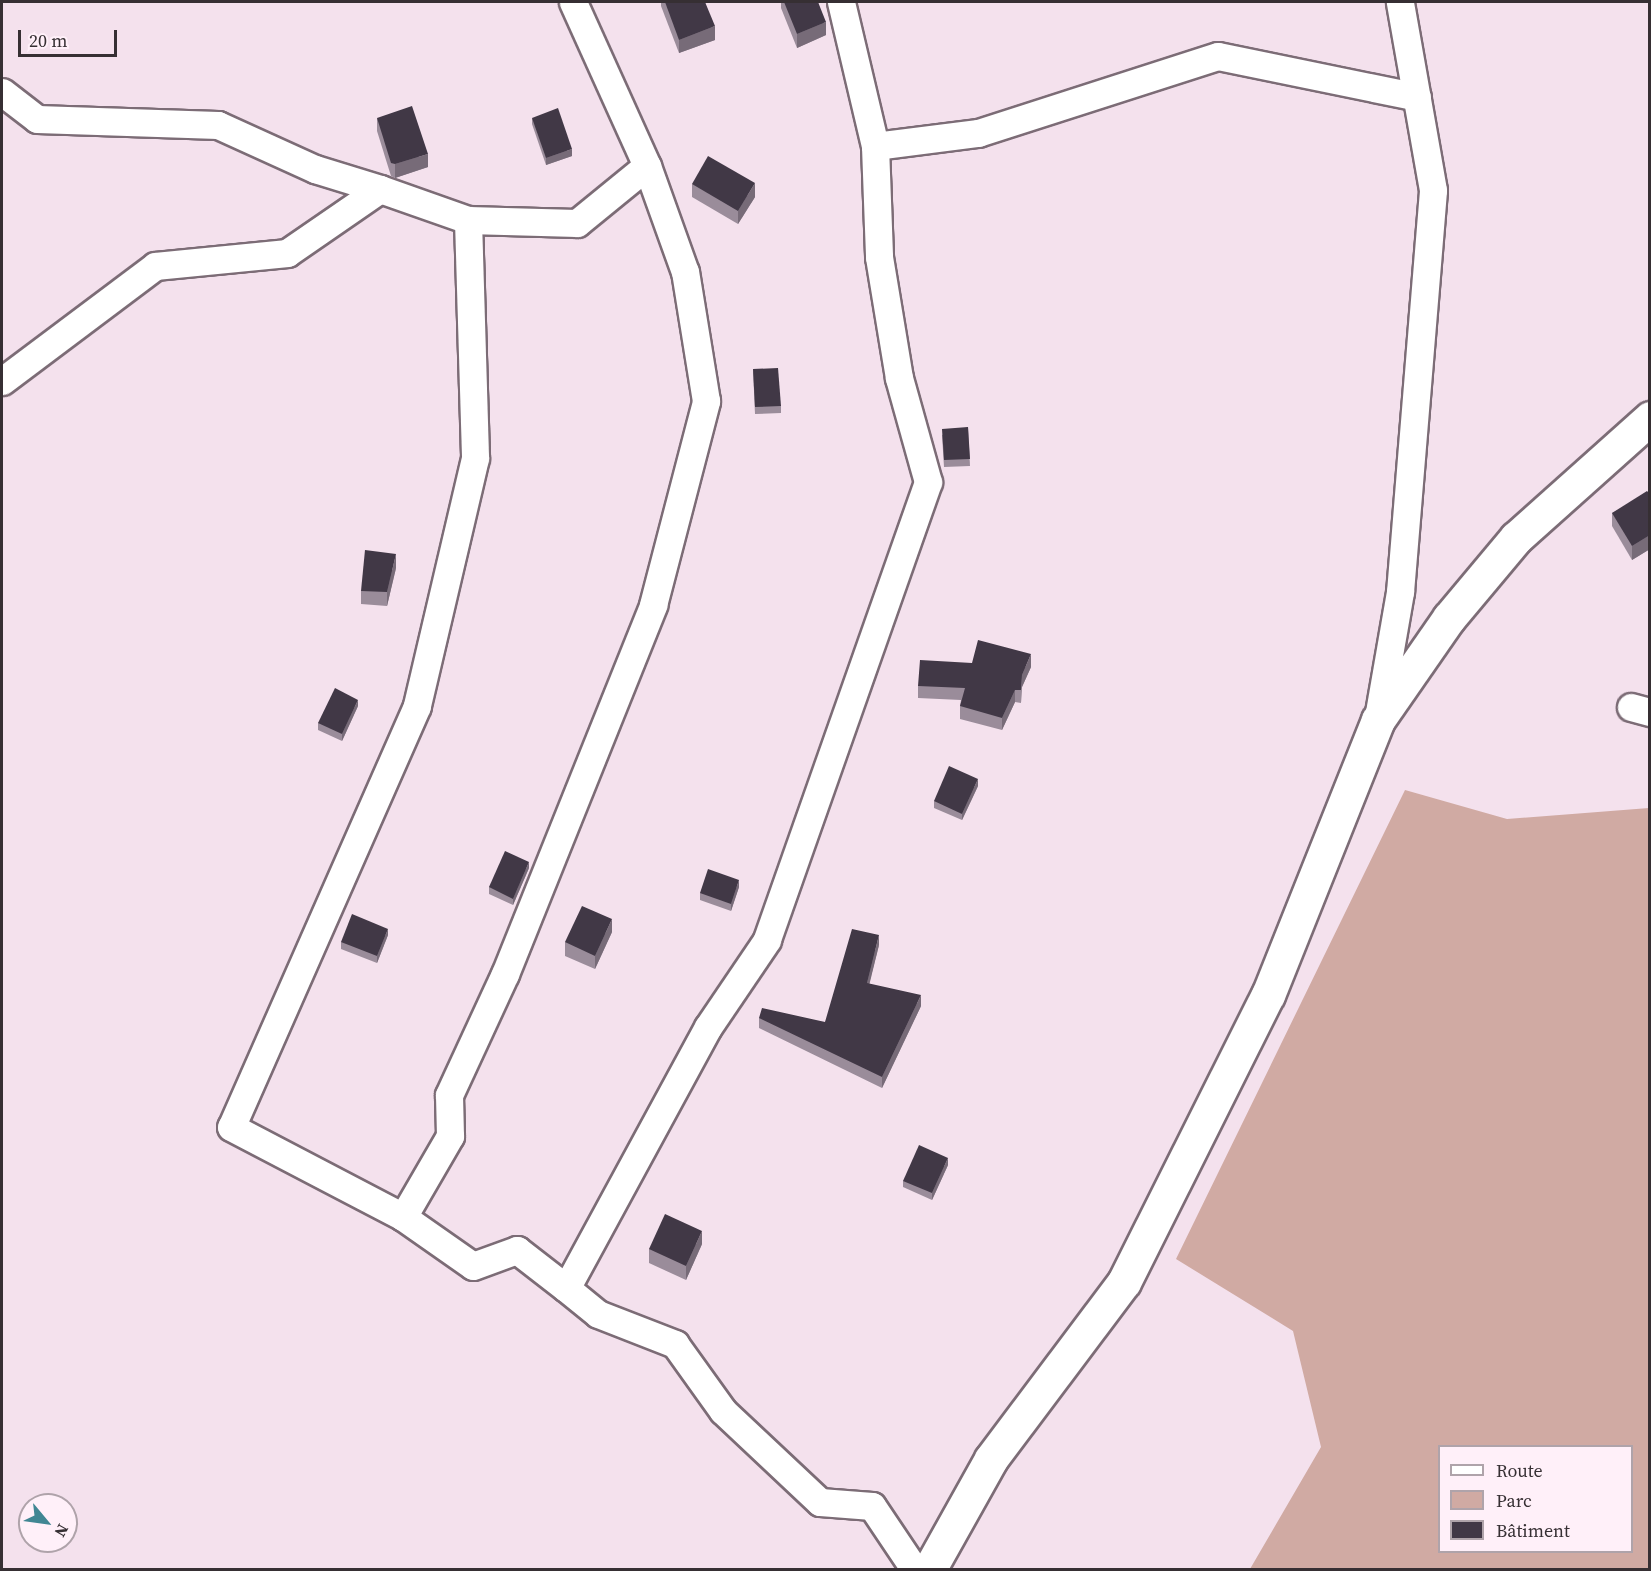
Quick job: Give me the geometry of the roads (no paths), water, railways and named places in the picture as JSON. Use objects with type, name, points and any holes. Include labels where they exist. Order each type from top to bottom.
[{"type":"street","points":[[404,1217],[450,1136],[449,1095],[523,931],[653,605],[706,401],[685,272],[647,166],[573,2]]},
{"type":"street","points":[[566,1288],[708,1027],[767,940],[928,482],[900,378],[879,256],[875,146],[841,2]]},
{"type":"street","points":[[929,1569],[991,1459],[1124,1282],[1268,995],[1378,720],[1400,592],[1433,190],[1400,2]]},
{"type":"street","points":[[875,146],[978,132],[1218,56],[1417,97]]},
{"type":"street","points":[[2,92],[37,119],[218,125],[315,169],[468,220],[578,223],[647,166]]},
{"type":"street","points":[[2,381],[155,266],[287,253],[380,189]]},
{"type":"street","points":[[468,220],[475,458],[417,706],[231,1127],[404,1217],[473,1266],[517,1250],[598,1314],[675,1344],[723,1411],[820,1502],[872,1506],[915,1569]]},
{"type":"street","points":[[1378,720],[1449,618],[1516,538],[1650,418]]}]
